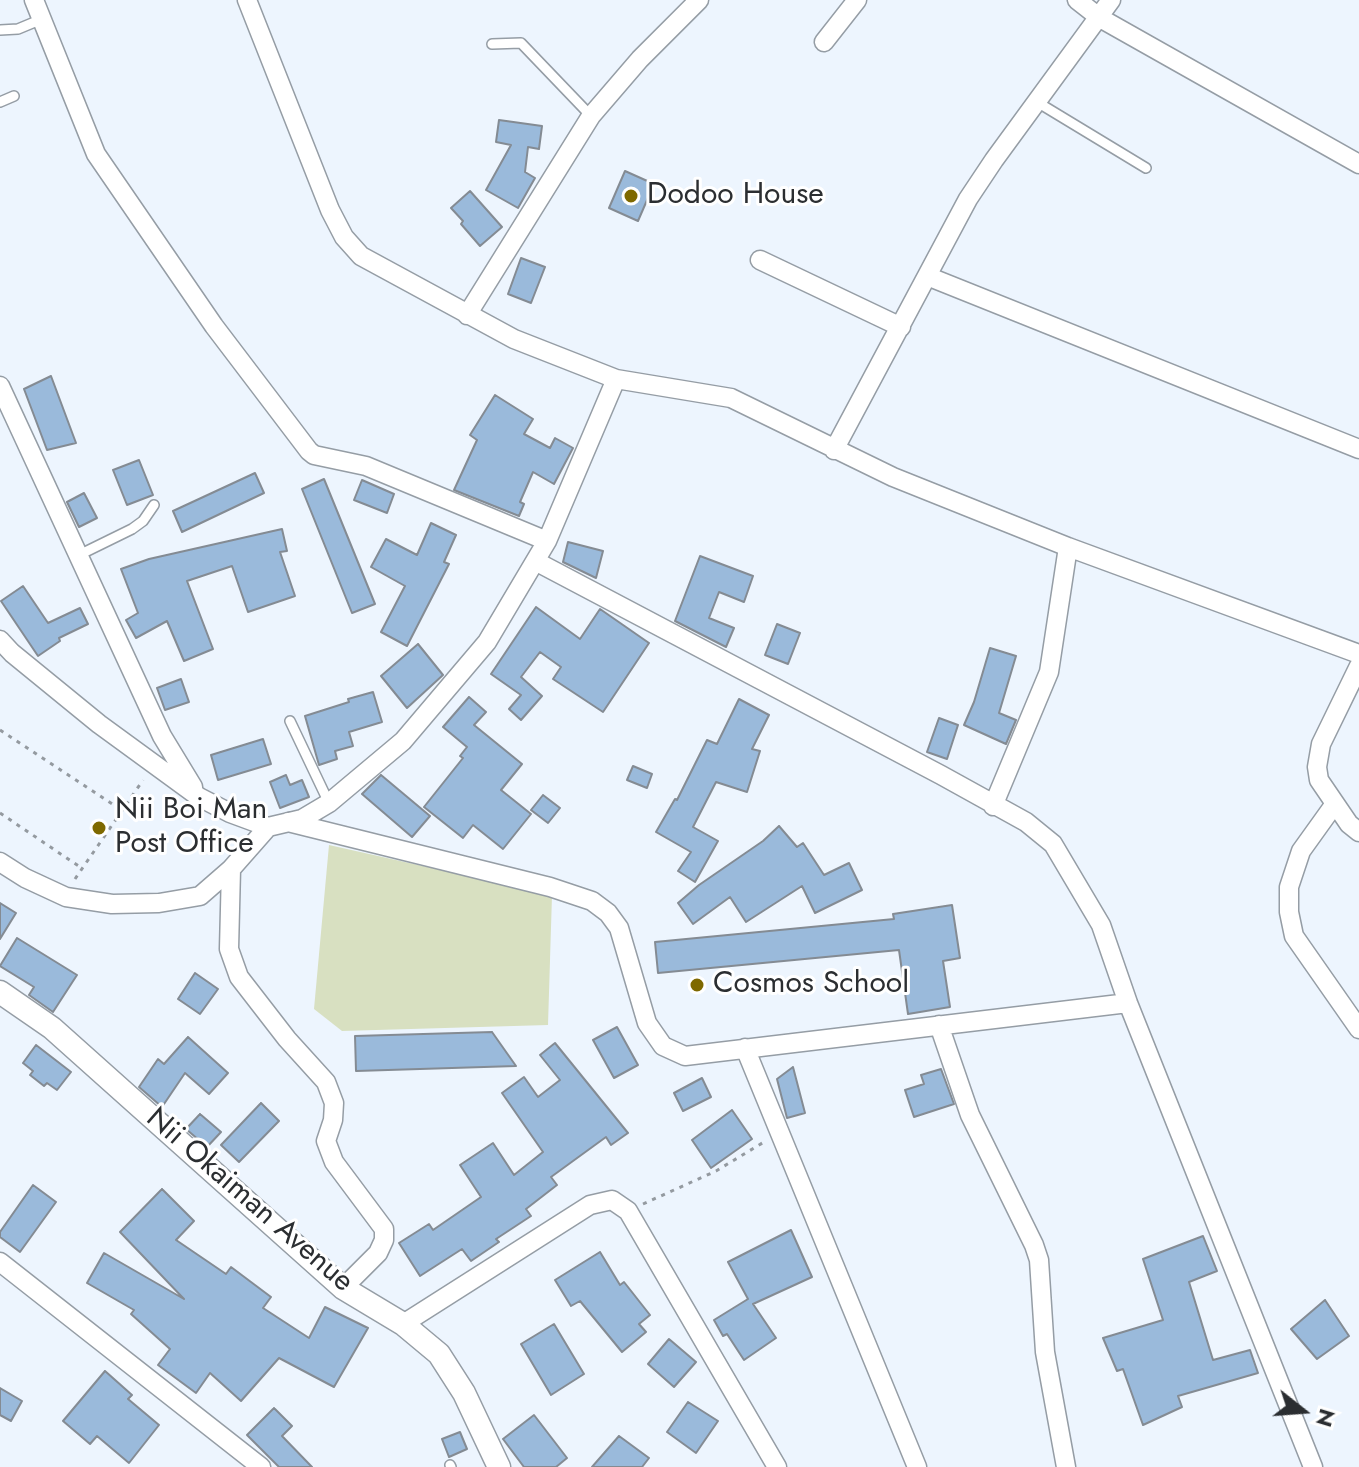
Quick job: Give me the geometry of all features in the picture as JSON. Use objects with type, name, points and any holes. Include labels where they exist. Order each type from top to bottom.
[{"type":"street","points":[[34,0],[96,154],[214,326],[309,451],[314,455],[366,466],[547,541]]},
{"type":"street","points":[[467,315],[591,116],[640,59],[699,0]]},
{"type":"street","points":[[824,42],[857,0]]},
{"type":"street","points":[[1077,0],[1100,18],[1359,164]]},
{"type":"street","points":[[834,450],[968,199],[1111,0]]},
{"type":"street","points":[[253,2],[330,210],[344,237],[361,256],[514,339],[616,379],[731,398],[893,477],[1068,547],[1359,654]]},
{"type":"street","points":[[760,260],[901,327]]},
{"type":"street","points":[[927,276],[1359,449]]},
{"type":"street","points":[[0,640],[99,724],[199,797],[268,827],[302,819],[329,803],[403,741],[487,642],[537,562],[616,379]]},
{"type":"street","points":[[0,386],[162,736],[199,797]]},
{"type":"street","points":[[993,806],[1049,672],[1068,547]]},
{"type":"street","points":[[537,562],[941,775],[1026,822],[1053,844],[1101,925],[1128,1003],[1313,1467]]},
{"type":"street","points":[[1359,666],[1321,744],[1317,767],[1319,780],[1334,805],[1359,832]]},
{"type":"street","points":[[1334,805],[1301,851],[1289,887],[1289,912],[1294,936],[1359,1029]]},
{"type":"street","points":[[288,822],[550,887],[592,901],[608,913],[619,928],[647,1023],[663,1046],[685,1056],[1128,1003]]},
{"type":"street","points":[[0,862],[25,878],[66,897],[112,904],[159,903],[200,896],[231,869],[268,827]]},
{"type":"street","points":[[231,869],[229,949],[239,977],[287,1039],[326,1082],[334,1103],[333,1120],[326,1141],[334,1162],[384,1229],[384,1240],[378,1253],[343,1288]]},
{"type":"street","name":"Nii Okaiman Avenue","points":[[0,992],[52,1028],[343,1288],[403,1324],[439,1354],[464,1393],[499,1467]]},
{"type":"street","points":[[939,1025],[970,1115],[1039,1260],[1045,1352],[1066,1467]]},
{"type":"street","points":[[745,1048],[917,1467]]},
{"type":"street","points":[[403,1324],[590,1205],[612,1200],[628,1211],[777,1467]]},
{"type":"street","points":[[0,1262],[261,1467]]},
{"type":"lane","points":[[0,30],[18,29],[42,19]]},
{"type":"lane","points":[[492,44],[521,43],[591,116]]},
{"type":"lane","points":[[0,102],[14,96]]},
{"type":"lane","points":[[1037,102],[1146,168]]},
{"type":"lane","points":[[79,555],[132,529],[143,521],[154,505]]},
{"type":"lane","points":[[290,721],[329,803]]},
{"type":"path","points":[[0,730],[123,811]]},
{"type":"path","points":[[66,897],[82,868],[154,764]]},
{"type":"path","points":[[0,813],[82,868]]},
{"type":"path","points":[[628,1211],[716,1171],[778,1134]]},
{"type":"green space","points":[[329,845],[552,895],[548,1025],[342,1031],[314,1009]]},
{"type":"building","points":[[499,120],[542,126],[539,149],[528,147],[525,172],[535,178],[518,208],[486,190],[511,145],[496,142]]},
{"type":"building","name":"Dodoo House","points":[[625,171],[654,184],[638,221],[609,208]]},
{"type":"building","points":[[470,191],[502,227],[480,246],[451,208]]},
{"type":"building","points":[[521,258],[545,267],[531,303],[508,294]]},
{"type":"building","points":[[51,376],[76,443],[47,450],[24,389]]},
{"type":"building","points":[[495,395],[533,419],[524,434],[550,448],[555,438],[573,448],[554,484],[533,472],[520,502],[524,504],[519,516],[454,490],[477,440],[470,435]]},
{"type":"building","points":[[139,460],[153,495],[127,505],[113,470]]},
{"type":"building","points":[[255,473],[264,493],[182,532],[173,511]]},
{"type":"building","points":[[324,479],[375,604],[352,613],[302,489]]},
{"type":"building","points":[[362,480],[394,494],[387,513],[354,500]]},
{"type":"building","points":[[84,493],[97,518],[79,527],[67,502]]},
{"type":"building","points":[[431,523],[456,535],[444,562],[449,564],[407,646],[381,632],[405,586],[371,567],[386,539],[417,555]]},
{"type":"building","points":[[282,529],[287,551],[280,552],[295,596],[248,612],[232,566],[187,581],[213,649],[184,661],[167,621],[136,638],[126,620],[138,613],[121,569],[149,559]]},
{"type":"building","points":[[568,542],[603,551],[596,578],[563,562]]},
{"type":"building","points":[[700,556],[753,576],[744,602],[719,592],[709,618],[734,628],[726,647],[675,621]]},
{"type":"building","points":[[23,586],[48,623],[80,608],[88,624],[59,638],[60,641],[38,656],[1,601]]},
{"type":"building","points":[[536,607],[580,639],[600,609],[649,643],[603,712],[553,679],[561,667],[540,652],[521,677],[542,696],[521,720],[509,709],[521,695],[491,674]]},
{"type":"building","points":[[777,624],[800,633],[788,664],[765,655]]},
{"type":"building","points":[[418,644],[443,675],[407,708],[381,676]]},
{"type":"building","points":[[990,648],[1016,656],[999,713],[1016,720],[1006,744],[964,725]]},
{"type":"building","points":[[181,679],[189,702],[165,710],[157,688]]},
{"type":"building","points":[[373,692],[382,722],[349,732],[353,746],[335,751],[337,759],[319,765],[305,716]]},
{"type":"building","points":[[469,697],[486,712],[474,725],[522,764],[501,790],[531,814],[503,849],[473,825],[463,838],[424,807],[463,758],[460,756],[467,747],[443,727]]},
{"type":"building","points":[[739,699],[769,715],[752,749],[760,751],[747,792],[716,782],[693,827],[718,841],[695,882],[678,871],[691,852],[656,832],[677,800],[707,740],[717,744]]},
{"type":"building","points":[[939,718],[958,725],[947,759],[927,752]]},
{"type":"building","points":[[263,739],[271,764],[218,780],[211,755]]},
{"type":"building","points":[[633,766],[652,774],[647,788],[627,780]]},
{"type":"building","points":[[286,775],[290,785],[302,780],[309,797],[280,808],[270,782]]},
{"type":"building","points":[[381,775],[430,816],[412,837],[362,794]]},
{"type":"building","points":[[543,795],[560,808],[548,823],[531,810]]},
{"type":"building","points":[[779,826],[797,847],[803,843],[824,875],[849,863],[862,890],[815,913],[802,886],[746,922],[730,897],[693,924],[678,903]]},
{"type":"building","points":[[0,903],[16,913],[0,939]]},
{"type":"building","points":[[952,905],[960,958],[943,961],[950,1007],[908,1014],[899,950],[658,973],[655,942],[894,919],[893,914]]},
{"type":"building","points":[[17,938],[77,975],[53,1012],[29,995],[34,987],[0,966]]},
{"type":"building","points":[[195,973],[218,989],[200,1014],[178,999]]},
{"type":"building","points":[[617,1027],[638,1065],[614,1078],[593,1040]]},
{"type":"building","points":[[492,1032],[516,1066],[356,1071],[355,1036]]},
{"type":"building","points":[[188,1037],[228,1073],[209,1094],[185,1073],[162,1107],[139,1087],[158,1059],[164,1064]]},
{"type":"building","points":[[555,1043],[628,1133],[611,1145],[606,1137],[551,1177],[557,1185],[526,1209],[531,1216],[496,1239],[499,1242],[471,1261],[462,1249],[420,1276],[399,1243],[429,1224],[433,1230],[481,1197],[460,1165],[493,1143],[514,1175],[543,1152],[502,1093],[524,1077],[538,1097],[560,1080],[540,1055]]},
{"type":"building","points":[[36,1045],[71,1072],[57,1090],[47,1083],[44,1086],[30,1075],[33,1071],[23,1063]]},
{"type":"building","points":[[793,1067],[805,1113],[787,1118],[777,1079]]},
{"type":"building","points":[[941,1069],[954,1104],[914,1117],[905,1090],[924,1084],[921,1075]]},
{"type":"building","points":[[702,1078],[711,1097],[683,1111],[674,1093]]},
{"type":"building","points":[[261,1103],[279,1121],[239,1162],[221,1145]]},
{"type":"building","points":[[732,1110],[752,1139],[711,1168],[692,1140]]},
{"type":"building","points":[[200,1114],[221,1132],[207,1147],[186,1129]]},
{"type":"building","points":[[33,1185],[56,1202],[20,1252],[0,1237],[0,1232]]},
{"type":"building","points":[[162,1189],[194,1221],[176,1240],[226,1274],[231,1267],[271,1297],[263,1308],[309,1338],[325,1307],[368,1328],[334,1387],[279,1358],[241,1401],[210,1373],[196,1393],[158,1365],[170,1349],[131,1314],[134,1310],[87,1283],[104,1253],[184,1299],[120,1232]]},
{"type":"building","points":[[791,1230],[812,1277],[753,1304],[776,1338],[744,1360],[714,1320],[748,1299],[728,1262]]},
{"type":"building","points":[[1203,1236],[1217,1271],[1189,1282],[1213,1360],[1250,1350],[1258,1373],[1178,1396],[1182,1407],[1143,1425],[1123,1369],[1117,1371],[1103,1338],[1163,1320],[1143,1259]]},
{"type":"building","points":[[600,1252],[620,1285],[624,1282],[650,1315],[639,1324],[646,1332],[622,1352],[580,1301],[571,1306],[555,1280]]},
{"type":"building","points":[[1325,1300],[1349,1336],[1317,1359],[1291,1329]]},
{"type":"building","points":[[554,1324],[584,1374],[551,1395],[521,1344]]},
{"type":"building","points":[[669,1339],[696,1362],[674,1387],[648,1364]]},
{"type":"building","points":[[105,1371],[132,1395],[128,1399],[159,1425],[129,1463],[97,1436],[90,1444],[63,1421]]},
{"type":"building","points":[[0,1388],[22,1401],[11,1421],[0,1415]]},
{"type":"building","points":[[688,1402],[718,1421],[696,1453],[667,1432]]},
{"type":"building","points":[[274,1408],[292,1426],[282,1436],[312,1467],[279,1467],[247,1435]]},
{"type":"building","points":[[534,1415],[567,1458],[556,1467],[524,1467],[503,1439]]},
{"type":"building","points":[[460,1432],[467,1449],[449,1457],[442,1439]]},
{"type":"building","points":[[619,1436],[649,1458],[642,1467],[592,1467]]},
{"type":"place","name":"Dodoo House","points":[[631,196]]},
{"type":"place","name":"Nii Boi Man Post Office","points":[[99,828]]},
{"type":"place","name":"Cosmos School","points":[[697,985]]}]
